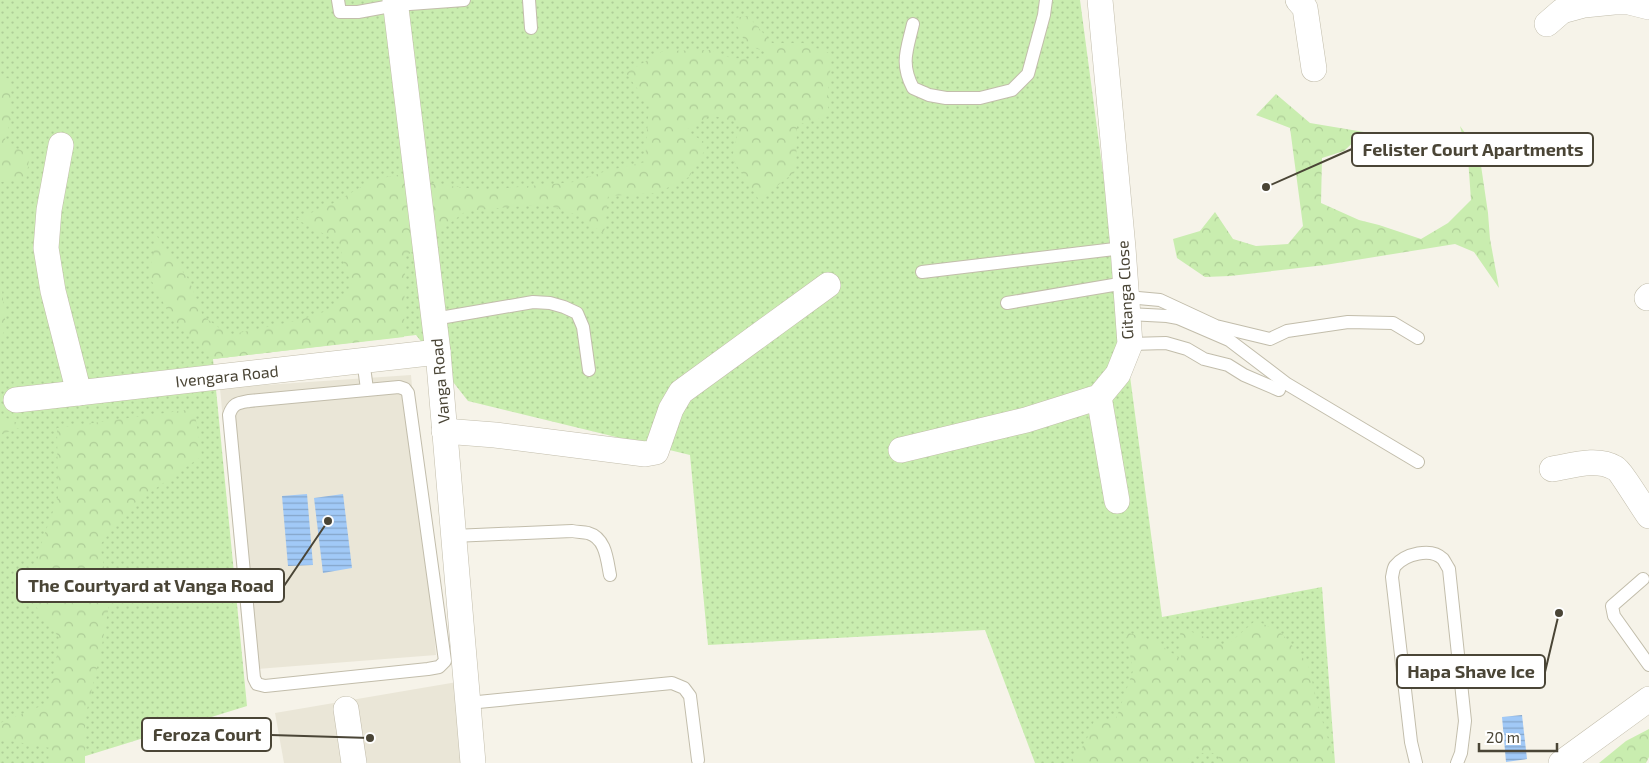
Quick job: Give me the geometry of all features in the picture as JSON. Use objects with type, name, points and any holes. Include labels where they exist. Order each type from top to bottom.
[{"type":"street","name":"Gitanga Close","points":[[1099,397],[1118,374],[1130,344],[1100,0]]},
{"type":"street","points":[[1298,0],[1305,8],[1314,69]]},
{"type":"street","name":"Vanga Road","points":[[395,2],[438,352],[473,763]]},
{"type":"street","points":[[1547,24],[1562,11],[1584,5],[1629,2],[1649,7]]},
{"type":"street","points":[[61,145],[50,210],[46,248],[53,291],[79,393]]},
{"type":"street","points":[[444,431],[495,435],[645,454],[656,452],[671,409],[681,392],[828,285]]},
{"type":"street","name":"Ivengara Road","points":[[16,400],[438,352]]},
{"type":"street","points":[[900,450],[1026,420],[1099,397],[1117,501]]},
{"type":"street","points":[[1552,468],[1586,463],[1601,463],[1616,468],[1649,516]]},
{"type":"street","points":[[1561,763],[1647,702]]},
{"type":"street","points":[[346,709],[354,763]]},
{"type":"lane","points":[[338,0],[340,12],[358,12],[395,2],[464,0]]},
{"type":"lane","points":[[529,0],[532,28]]},
{"type":"lane","points":[[913,24],[904,59],[907,78],[913,88],[929,95],[946,98],[980,98],[1012,90],[1028,74],[1044,15],[1046,0]]},
{"type":"lane","points":[[922,272],[1123,248]]},
{"type":"lane","points":[[1006,303],[1127,298],[1160,300],[1216,326],[1270,339],[1286,331],[1348,322],[1394,323],[1418,338]]},
{"type":"lane","points":[[1127,298],[1166,316],[1178,318],[1229,340],[1287,384],[1418,462]]},
{"type":"lane","points":[[434,319],[533,302],[564,306],[577,313],[583,327],[589,370]]},
{"type":"lane","points":[[1130,344],[1166,343],[1187,349],[1204,359],[1228,366],[1279,390]]},
{"type":"lane","points":[[363,360],[367,389]]},
{"type":"lane","points":[[399,387],[405,389],[408,393],[446,660],[438,667],[428,669],[264,686],[257,684],[254,678],[229,414],[231,407],[249,401],[367,389],[399,387]]},
{"type":"lane","points":[[453,536],[572,531],[590,533],[600,540],[610,575]]},
{"type":"lane","points":[[1416,763],[1410,732],[1392,577],[1394,567],[1405,558],[1418,554],[1434,554],[1442,559],[1449,569],[1465,721],[1461,753],[1457,763]]},
{"type":"lane","points":[[1643,579],[1612,606],[1614,616],[1649,665]]},
{"type":"lane","points":[[468,703],[672,683],[684,688],[690,696],[698,760]]},
{"type":"shaded area","points":[[411,375],[436,655],[246,670],[220,388]]},
{"type":"shaded area","points":[[457,682],[462,763],[284,763],[275,713]]},
{"type":"green space","points":[[0,0],[1080,0],[1162,617],[1322,587],[1335,763],[1035,763],[985,630],[708,645],[690,455],[468,401],[416,335],[213,359],[247,706],[76,759],[76,763],[0,763]]},
{"type":"green space","points":[[748,16],[772,43],[803,43],[832,54],[828,92],[828,116],[797,125],[796,171],[759,200],[732,158],[740,123],[711,115],[686,130],[708,145],[689,177],[657,193],[608,196],[604,234],[580,216],[544,204],[466,211],[405,257],[404,337],[213,359],[172,319],[149,276],[156,235],[189,280],[203,316],[229,335],[300,320],[332,309],[352,286],[339,242],[296,219],[330,205],[373,180],[397,175],[440,185],[486,190],[574,182],[606,171],[645,162],[649,105],[626,73],[663,51],[710,50],[731,58],[755,59],[772,55],[746,44],[733,18]]},
{"type":"green space","points":[[0,76],[10,79],[11,119],[4,143],[30,154],[26,180],[0,182]]},
{"type":"green space","points":[[1276,94],[1310,123],[1364,132],[1344,151],[1322,158],[1321,203],[1359,220],[1421,239],[1448,223],[1471,200],[1468,158],[1460,126],[1479,152],[1490,239],[1499,288],[1474,252],[1455,244],[1325,265],[1230,276],[1205,277],[1177,258],[1173,239],[1200,231],[1215,212],[1233,239],[1256,246],[1288,244],[1303,226],[1290,128],[1256,115]]},
{"type":"green space","points":[[0,272],[6,328],[0,339]]},
{"type":"green space","points":[[194,409],[202,456],[132,505],[100,545],[110,599],[101,651],[85,718],[85,763],[48,763],[50,748],[0,739],[0,723],[48,703],[60,639],[28,596],[43,538],[58,498],[57,428]]},
{"type":"green space","points":[[0,415],[24,426],[0,435]]},
{"type":"green space","points":[[1256,620],[1282,634],[1308,664],[1334,763],[1220,763],[1218,753],[1195,753],[1184,763],[1066,763],[1080,750],[1087,739],[1094,721],[1116,719],[1133,671],[1126,632],[1154,641],[1181,659],[1180,627],[1226,646]]},
{"type":"green space","points":[[1649,729],[1649,757],[1646,763],[1599,763],[1626,741]]},
{"type":"water","points":[[307,494],[313,565],[288,566],[282,496]]},
{"type":"water","points":[[343,494],[352,568],[323,573],[314,498]]},
{"type":"water","points":[[1522,715],[1527,759],[1506,762],[1502,717]]},
{"type":"place","name":"Felister Court Apartments","points":[[1266,187]]},
{"type":"place","name":"The Courtyard at Vanga Road","points":[[328,521]]},
{"type":"place","name":"Hapa Shave Ice","points":[[1559,613]]},
{"type":"place","name":"Feroza Court","points":[[370,738]]}]
